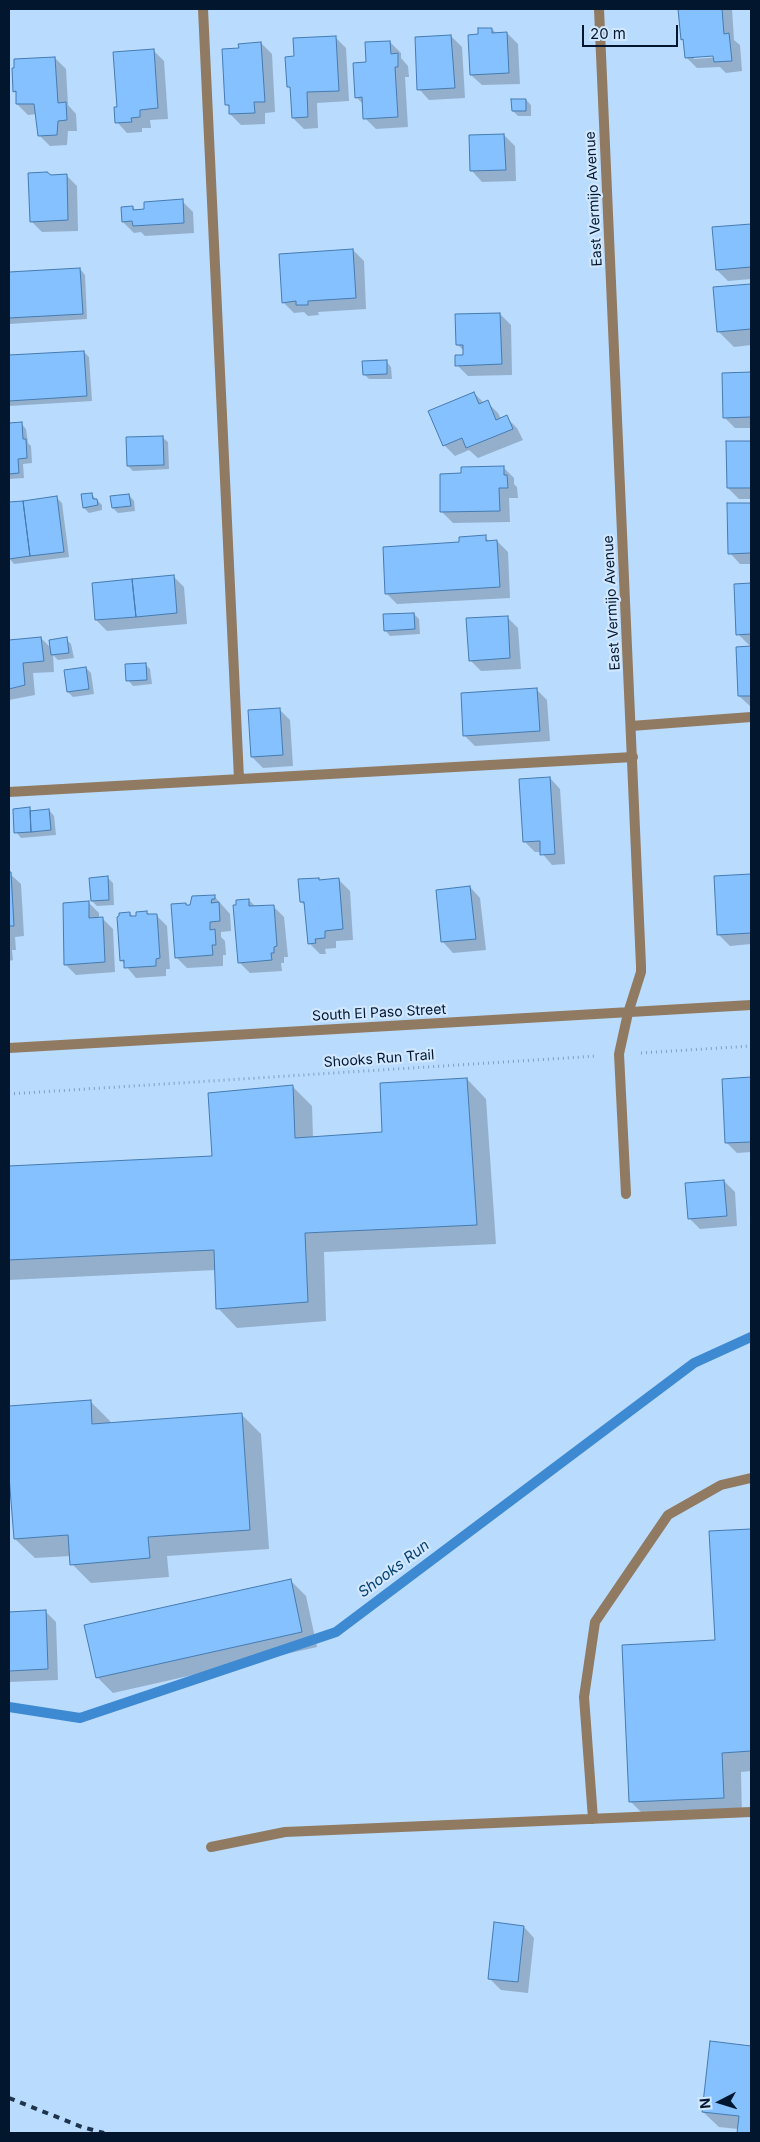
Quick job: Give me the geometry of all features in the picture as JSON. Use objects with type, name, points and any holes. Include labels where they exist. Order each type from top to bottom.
[{"type":"street","points":[[202,9],[239,779]]},
{"type":"street","name":"East Vermijo Avenue","points":[[599,9],[641,966],[619,1054],[626,1194]]},
{"type":"street","points":[[631,726],[751,717]]},
{"type":"street","points":[[9,792],[633,757]]},
{"type":"street","name":"South El Paso Street","points":[[9,1048],[751,1005]]},
{"type":"street","points":[[593,1819],[584,1697],[595,1622],[668,1515],[721,1485],[751,1478]]},
{"type":"street","points":[[211,1847],[285,1832],[751,1812]]},
{"type":"path","name":"Shooks Run Trail","points":[[9,1094],[751,1046]]},
{"type":"building","points":[[678,9],[722,9],[724,34],[729,33],[732,61],[714,62],[713,56],[685,58]]},
{"type":"building","points":[[478,28],[492,28],[492,33],[507,32],[509,73],[470,75],[468,35],[478,34]]},
{"type":"building","points":[[451,35],[455,88],[417,90],[415,37]]},
{"type":"building","points":[[336,36],[339,91],[307,92],[308,117],[292,118],[290,87],[287,87],[285,57],[294,56],[293,38]]},
{"type":"building","points":[[390,41],[391,54],[398,53],[398,67],[395,67],[398,117],[363,119],[362,97],[355,98],[353,63],[366,62],[365,42]]},
{"type":"building","points":[[261,42],[265,102],[254,102],[255,113],[229,114],[229,105],[225,105],[222,49],[239,48],[238,44]]},
{"type":"building","points":[[154,49],[158,108],[140,110],[140,117],[131,118],[132,122],[115,123],[114,107],[117,107],[113,52]]},
{"type":"building","points":[[55,57],[58,103],[66,102],[67,120],[58,121],[57,135],[38,136],[34,104],[16,104],[16,91],[13,92],[12,68],[14,68],[14,59]]},
{"type":"building","points":[[511,99],[526,99],[526,111],[512,111]]},
{"type":"building","points":[[504,134],[506,170],[470,171],[469,135]]},
{"type":"building","points":[[47,172],[51,175],[67,174],[68,220],[30,222],[28,173]]},
{"type":"building","points":[[183,199],[184,223],[133,226],[132,221],[122,222],[121,207],[133,206],[133,210],[144,209],[144,202]]},
{"type":"building","points":[[751,224],[751,267],[716,270],[712,227]]},
{"type":"building","points":[[353,249],[356,298],[308,301],[308,305],[296,305],[296,301],[282,303],[279,254]]},
{"type":"building","points":[[80,268],[83,314],[9,318],[9,272]]},
{"type":"building","points":[[751,284],[751,329],[717,332],[713,287]]},
{"type":"building","points":[[500,313],[502,364],[455,366],[455,355],[463,355],[463,345],[456,345],[455,314]]},
{"type":"building","points":[[84,351],[87,396],[9,401],[9,355]]},
{"type":"building","points":[[387,360],[387,374],[363,375],[362,361]]},
{"type":"building","points":[[751,372],[751,417],[723,418],[722,373]]},
{"type":"building","points":[[474,392],[479,404],[488,400],[496,420],[507,415],[513,429],[466,448],[462,438],[443,446],[428,411]]},
{"type":"building","points":[[22,422],[23,439],[26,439],[27,458],[18,459],[19,473],[9,474],[9,423]]},
{"type":"building","points":[[163,436],[164,465],[127,466],[126,437]]},
{"type":"building","points":[[726,441],[751,441],[751,488],[727,488]]},
{"type":"building","points":[[504,466],[504,475],[507,475],[508,488],[499,488],[500,511],[440,512],[440,474],[461,473],[461,467]]},
{"type":"building","points":[[92,493],[93,499],[97,499],[98,505],[83,508],[81,494]]},
{"type":"building","points":[[129,494],[131,506],[112,508],[110,496]]},
{"type":"building","points":[[57,496],[64,552],[30,556],[23,501]]},
{"type":"building","points":[[23,501],[30,556],[9,559],[9,502]]},
{"type":"building","points":[[727,503],[751,503],[751,553],[728,554]]},
{"type":"building","points":[[486,535],[486,541],[497,540],[500,587],[385,594],[383,547],[459,542],[459,537]]},
{"type":"building","points":[[174,575],[177,613],[136,617],[132,579]]},
{"type":"building","points":[[132,579],[136,617],[95,620],[92,583]]},
{"type":"building","points":[[751,583],[751,634],[736,635],[734,584]]},
{"type":"building","points":[[414,613],[415,629],[384,631],[383,614]]},
{"type":"building","points":[[508,616],[510,658],[469,661],[466,618]]},
{"type":"building","points":[[41,637],[44,661],[23,663],[25,685],[9,689],[9,640]]},
{"type":"building","points":[[67,637],[69,653],[51,655],[49,640]]},
{"type":"building","points":[[751,646],[751,696],[738,696],[736,647]]},
{"type":"building","points":[[146,663],[147,680],[126,681],[125,664]]},
{"type":"building","points":[[86,667],[89,689],[67,692],[64,670]]},
{"type":"building","points":[[537,688],[540,731],[463,736],[461,693]]},
{"type":"building","points":[[280,708],[283,755],[251,757],[248,710]]},
{"type":"building","points":[[550,777],[555,854],[540,855],[540,841],[523,842],[519,779]]},
{"type":"building","points":[[30,807],[31,832],[14,833],[13,809]]},
{"type":"building","points":[[49,809],[51,830],[31,832],[30,811]]},
{"type":"building","points":[[9,872],[11,872],[14,926],[9,926]]},
{"type":"building","points":[[751,874],[751,933],[717,935],[714,876]]},
{"type":"building","points":[[108,876],[109,900],[91,901],[89,878]]},
{"type":"building","points":[[319,878],[319,880],[339,878],[343,929],[325,931],[325,938],[315,939],[316,943],[308,944],[304,902],[300,902],[298,879]]},
{"type":"building","points":[[470,886],[476,939],[441,942],[436,890]]},
{"type":"building","points":[[215,895],[215,899],[212,899],[211,903],[219,902],[220,921],[210,922],[210,930],[215,929],[216,945],[212,945],[213,955],[175,958],[171,904],[186,903],[186,905],[190,905],[192,896]]},
{"type":"building","points":[[249,899],[249,906],[274,905],[277,946],[274,947],[274,953],[271,953],[272,960],[238,963],[233,905],[236,905],[236,900]]},
{"type":"building","points":[[89,901],[89,918],[103,917],[105,962],[64,965],[63,903]]},
{"type":"building","points":[[147,911],[147,914],[157,914],[160,958],[156,959],[156,966],[124,968],[124,960],[120,961],[117,917],[119,913],[130,912],[130,916],[136,916],[136,912]]},
{"type":"building","points":[[751,1077],[751,1142],[725,1143],[722,1079]]},
{"type":"building","points":[[467,1078],[477,1225],[305,1233],[308,1302],[216,1309],[214,1250],[9,1260],[9,1166],[212,1156],[208,1093],[293,1085],[295,1138],[382,1132],[380,1083]]},
{"type":"building","points":[[724,1180],[727,1216],[688,1219],[685,1183]]},
{"type":"building","points":[[91,1400],[92,1424],[242,1413],[250,1530],[148,1537],[150,1558],[70,1565],[68,1535],[14,1539],[9,1476],[9,1406]]},
{"type":"building","points":[[751,1529],[751,1751],[722,1753],[724,1798],[629,1802],[622,1645],[715,1640],[709,1531]]},
{"type":"building","points":[[291,1579],[302,1632],[96,1678],[84,1625]]},
{"type":"building","points":[[46,1610],[48,1669],[9,1671],[9,1612]]},
{"type":"building","points":[[494,1922],[524,1926],[518,1982],[488,1979]]},
{"type":"building","points":[[710,2041],[751,2046],[751,2133],[737,2133],[739,2116],[702,2112]]},
{"type":"waterway","name":"Shooks Run","points":[[9,1707],[80,1718],[336,1632],[694,1363],[751,1337]]},
{"type":"railway","points":[[9,2098],[82,2127],[104,2133]]}]
